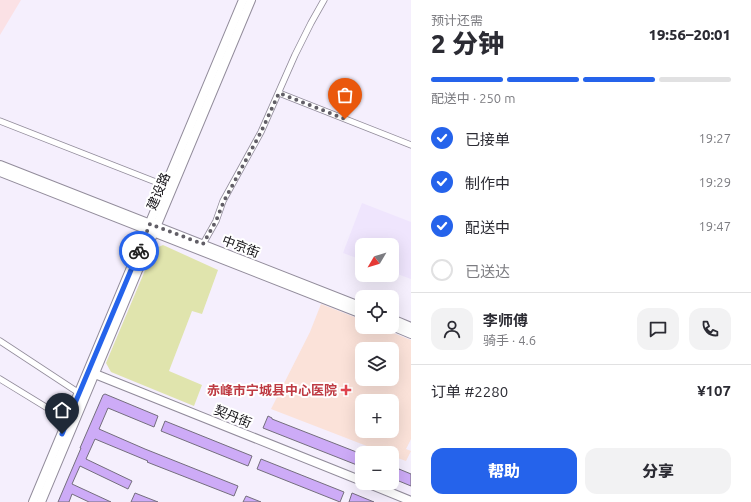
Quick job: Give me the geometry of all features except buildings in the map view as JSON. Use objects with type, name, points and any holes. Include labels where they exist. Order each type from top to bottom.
[{"type":"main road","name":"建设路","points":[[40,502],[95,374],[152,228],[166,186],[243,0]]},
{"type":"main road","name":"建设路","points":[[33,502],[79,393],[251,0]]},
{"type":"main road","name":"中京街","points":[[0,165],[355,311]]},
{"type":"main road","name":"中京街","points":[[0,172],[152,228],[203,244],[355,304]]},
{"type":"main road","points":[[399,322],[411,327]]},
{"type":"main road","points":[[399,329],[411,334]]},
{"type":"main road","name":"契丹街","points":[[95,374],[355,478]]},
{"type":"main road","points":[[384,490],[411,501]]},
{"type":"street","points":[[203,244],[261,132],[299,46],[324,0]]},
{"type":"street","points":[[279,93],[411,145]]},
{"type":"street","points":[[0,121],[166,186]]},
{"type":"street","points":[[0,340],[79,393]]},
{"type":"street","points":[[0,379],[68,420]]},
{"type":"shaded area","points":[[0,0],[21,0],[0,35]]},
{"type":"shaded area","points":[[362,203],[411,222],[411,279],[399,275],[399,238],[355,238],[355,257],[343,253]]},
{"type":"shaded area","name":"赤峰市宁城县中心医院","points":[[321,304],[355,317],[355,334],[396,334],[411,340],[411,439],[406,449],[411,451],[406,461],[399,458],[399,446],[367,446],[271,409],[310,332]]},
{"type":"green space","points":[[163,245],[218,270],[202,314],[192,311],[169,371],[202,385],[194,406],[111,372],[106,363],[154,249]]},
{"type":"way so far","points":[[139,251],[150,224],[203,244],[261,132],[279,93],[345,119]]},
{"type":"place","name":"赤峰市宁城县中心医院","points":[[346,390]]},
{"type":"route","points":[[62,434],[139,251]]}]
